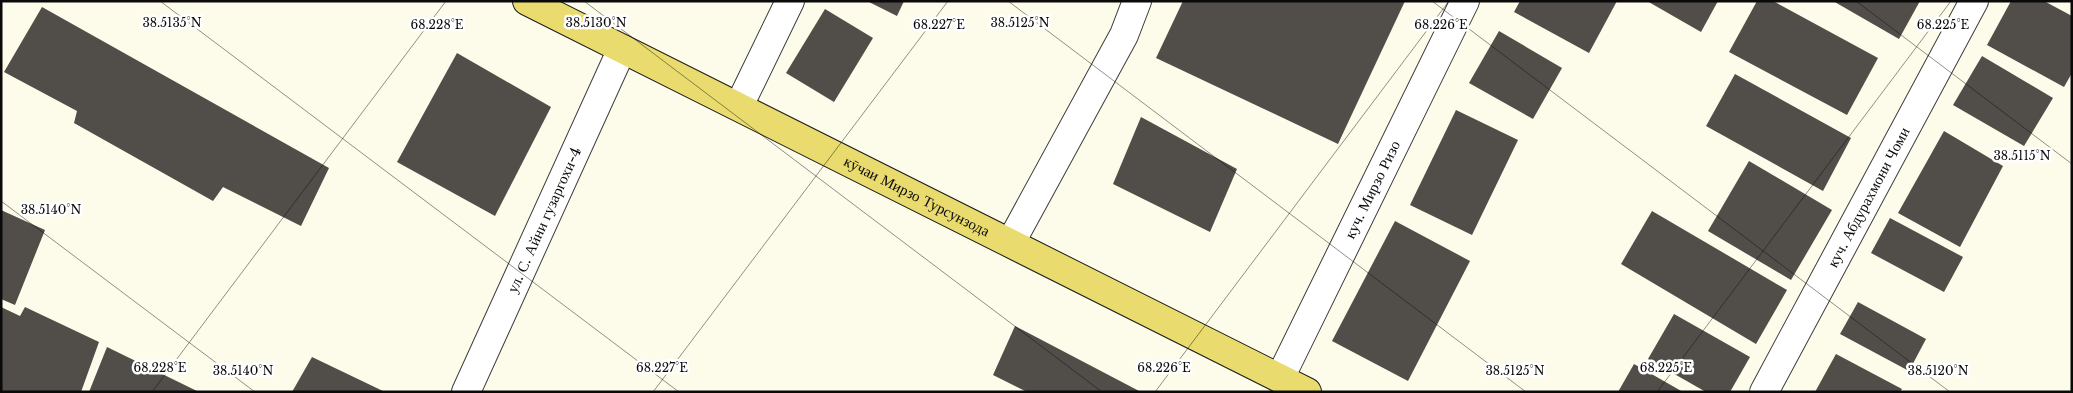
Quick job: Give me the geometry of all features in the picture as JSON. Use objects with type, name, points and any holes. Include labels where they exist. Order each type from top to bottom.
[{"type":"main road","name":"кӯчаи Мирзо Турсунзода","points":[[527,1],[1011,242],[1293,387]]},
{"type":"street","points":[[739,106],[790,1]]},
{"type":"street","points":[[1011,242],[1124,34],[1137,1]]},
{"type":"street","name":"куч. Мирзо Ризо","points":[[1293,387],[1465,1]]},
{"type":"street","name":"куч. Абдурахмони Чоми","points":[[1764,392],[1974,1]]},
{"type":"street","name":"ул. С. Айни гузаргохи-4","points":[[466,392],[622,49]]},
{"type":"building","points":[[867,1],[904,1],[897,16]]},
{"type":"building","points":[[1183,1],[1405,1],[1338,144],[1156,58]]},
{"type":"building","points":[[1520,1],[1617,1],[1589,53],[1514,12]]},
{"type":"building","points":[[1647,1],[1718,1],[1701,32]]},
{"type":"building","points":[[1757,1],[1773,1],[1878,58],[1847,115],[1729,52]]},
{"type":"building","points":[[1833,1],[1920,1],[1899,39]]},
{"type":"building","points":[[2011,1],[2044,1],[2072,16],[2072,73],[2064,87],[1987,45]]},
{"type":"building","points":[[42,7],[329,168],[301,226],[223,187],[213,201],[74,123],[77,111],[4,72]]},
{"type":"building","points":[[825,9],[873,38],[834,102],[786,73]]},
{"type":"building","points":[[1499,31],[1562,68],[1533,119],[1469,83]]},
{"type":"building","points":[[457,53],[551,107],[495,216],[397,162]]},
{"type":"building","points":[[1982,56],[2053,98],[2024,146],[1953,105]]},
{"type":"building","points":[[1735,74],[1851,138],[1823,191],[1706,126]]},
{"type":"building","points":[[1456,110],[1518,140],[1472,235],[1410,205]]},
{"type":"building","points":[[1141,117],[1237,169],[1210,232],[1113,184]]},
{"type":"building","points":[[1944,131],[2003,166],[1960,247],[1898,213]]},
{"type":"building","points":[[1749,161],[1832,210],[1791,280],[1708,231]]},
{"type":"building","points":[[1,210],[45,230],[15,305],[1,299]]},
{"type":"building","points":[[1652,211],[1787,290],[1756,344],[1621,264]]},
{"type":"building","points":[[1890,218],[1963,257],[1944,292],[1871,253]]},
{"type":"building","points":[[1395,221],[1470,261],[1408,381],[1332,341]]},
{"type":"building","points":[[1858,302],[1926,339],[1909,371],[1840,334]]},
{"type":"building","points":[[1,307],[20,316],[25,307],[99,342],[81,392],[1,392]]},
{"type":"building","points":[[1674,314],[1750,357],[1730,392],[1706,392],[1648,359]]},
{"type":"building","points":[[1015,326],[1141,392],[1027,392],[993,375]]},
{"type":"building","points":[[107,347],[199,392],[89,392]]},
{"type":"building","points":[[1836,354],[1902,389],[1900,392],[1815,392]]},
{"type":"building","points":[[312,357],[385,392],[292,392]]},
{"type":"building","points":[[1634,364],[1683,392],[1618,392]]}]
